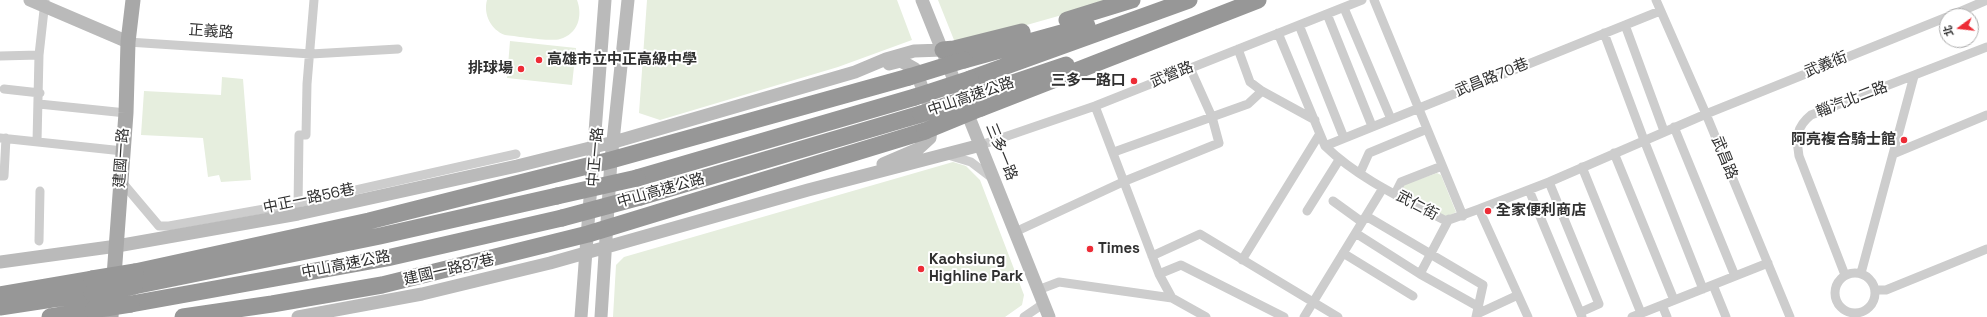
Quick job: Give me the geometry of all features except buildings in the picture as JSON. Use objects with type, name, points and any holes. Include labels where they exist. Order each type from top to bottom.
[{"type":"highway","points":[[943,50],[954,49],[1042,27],[1132,0]]},
{"type":"highway","points":[[0,307],[92,286],[134,279],[593,165],[909,77],[1095,23],[1161,0]]},
{"type":"highway","name":"中山高速公路","points":[[134,279],[380,236],[637,178],[915,97],[970,79],[1189,0]]},
{"type":"highway","name":"中山高速公路","points":[[50,317],[387,258],[562,218],[640,197],[921,114],[979,102],[1257,0]]},
{"type":"highway","points":[[183,317],[272,304],[382,285],[588,234],[925,131],[979,102]]},
{"type":"highway","points":[[0,295],[92,286]]},
{"type":"main road","name":"建國一路","points":[[111,317],[126,113],[128,42],[134,0]]},
{"type":"street","name":"正義路","points":[[30,0],[45,2],[128,42],[311,54],[398,49]]},
{"type":"street","points":[[298,208],[299,135],[306,135],[307,84],[311,54],[314,0]]},
{"type":"street","name":"中正一路","points":[[581,317],[605,0]]},
{"type":"street","name":"中正一路","points":[[601,317],[611,160],[628,0]]},
{"type":"street","name":"三多一路","points":[[922,0],[1049,317]]},
{"type":"street","name":"武營路","points":[[981,145],[1095,106],[1362,0]]},
{"type":"street","points":[[1374,0],[1463,216]]},
{"type":"street","name":"武昌路","points":[[1656,0],[1706,114],[1790,317]]},
{"type":"street","name":"武義街","points":[[1969,8],[1987,0]]},
{"type":"street","points":[[37,142],[40,93],[40,55],[45,2]]},
{"type":"street","points":[[1344,8],[1391,119]]},
{"type":"street","name":"武昌路70巷","points":[[1325,146],[1660,11]]},
{"type":"street","points":[[1327,14],[1372,126]]},
{"type":"street","name":"武義街","points":[[1582,168],[1664,131],[1939,21]]},
{"type":"street","points":[[1299,25],[1344,138]]},
{"type":"street","points":[[1625,25],[1664,131]]},
{"type":"street","name":"武仁街","points":[[1278,33],[1315,120],[1319,135],[1325,146],[1340,160],[1384,188],[1446,221],[1463,216],[1582,168]]},
{"type":"street","points":[[1604,33],[1644,140],[1703,289]]},
{"type":"street","name":"輜汽北二路","points":[[1845,275],[1799,156],[1797,144],[1798,133],[1802,122],[1811,115],[1987,47]]},
{"type":"street","points":[[1238,49],[1250,82],[1262,92],[1315,120]]},
{"type":"street","points":[[855,72],[886,59],[914,51],[943,50]]},
{"type":"street","points":[[0,56],[40,55]]},
{"type":"street","points":[[0,262],[117,246],[298,208],[509,168],[614,142],[855,72],[901,61],[915,70],[932,118],[930,138],[918,149],[808,190]]},
{"type":"street","points":[[1016,232],[1125,181],[1219,143],[1212,117],[1190,68]]},
{"type":"street","points":[[1861,273],[1914,76]]},
{"type":"street","points":[[4,89],[40,93]]},
{"type":"street","points":[[1114,152],[1248,104],[1262,92]]},
{"type":"street","points":[[39,104],[126,113]]},
{"type":"street","points":[[1095,106],[1114,152],[1159,274],[1172,298]]},
{"type":"street","points":[[1893,154],[1987,115]]},
{"type":"street","points":[[1674,127],[1735,276]]},
{"type":"street","points":[[1360,173],[1369,154],[1427,129]]},
{"type":"street","points":[[1242,260],[1319,135]]},
{"type":"street","points":[[0,176],[4,176],[3,138],[123,151]]},
{"type":"street","points":[[808,190],[981,145]]},
{"type":"street","points":[[1614,153],[1674,300]]},
{"type":"street","name":"中正一路56巷","points":[[121,181],[159,226],[169,226],[298,208],[516,154]]},
{"type":"street","points":[[945,154],[971,162],[995,180]]},
{"type":"street","points":[[1307,211],[1340,160]]},
{"type":"street","points":[[1395,194],[1401,182],[1442,166]]},
{"type":"street","points":[[1582,168],[1641,313]]},
{"type":"street","points":[[1529,190],[1581,315],[1599,304],[1549,182]]},
{"type":"street","points":[[1304,317],[1343,253],[1357,234],[1364,219],[1384,188]]},
{"type":"street","name":"建國一路87巷","points":[[298,317],[422,294],[605,248],[808,190]]},
{"type":"street","points":[[39,241],[40,191]]},
{"type":"street","points":[[1333,200],[1364,219],[1430,254],[1483,285],[1477,313]]},
{"type":"street","points":[[1479,209],[1528,317]]},
{"type":"street","points":[[1420,274],[1449,219]]},
{"type":"street","points":[[1152,256],[1200,234],[1338,317]]},
{"type":"street","points":[[1357,234],[1420,274],[1477,313]]},
{"type":"street","points":[[1875,290],[1886,290],[1987,249]]},
{"type":"street","points":[[1343,253],[1413,296]]},
{"type":"street","points":[[1632,317],[1768,263]]},
{"type":"street","points":[[1159,274],[1181,265],[1284,317]]},
{"type":"street","points":[[1853,272],[1861,273],[1868,277],[1875,290],[1875,298],[1871,306],[1866,310],[1847,314],[1836,300],[1836,284],[1845,275],[1853,272]]},
{"type":"street","points":[[1038,290],[1060,282],[1172,298],[1206,317]]},
{"type":"street","points":[[1713,285],[1726,317]]},
{"type":"street","points":[[1477,313],[1518,296]]},
{"type":"street","points":[[1024,317],[1043,304]]},
{"type":"street","points":[[1662,305],[1667,317]]},
{"type":"green space","points":[[487,0],[577,0],[579,6],[578,24],[566,37],[555,40],[505,35],[500,33],[489,21],[486,11]]},
{"type":"green space","points":[[647,0],[897,0],[912,40],[838,67],[660,120],[639,113]]},
{"type":"green space","points":[[938,0],[1115,0],[956,45]]},
{"type":"green space","points":[[510,41],[576,48],[572,85],[507,78]]},
{"type":"green space","points":[[222,77],[243,79],[251,180],[221,182],[219,175],[208,177],[203,138],[141,135],[144,91],[221,95]]},
{"type":"green space","points":[[953,162],[966,166],[980,180],[1024,295],[1022,305],[1005,317],[613,317],[616,265],[624,257]]},
{"type":"green space","points":[[1437,173],[1441,175],[1456,212],[1447,217],[1402,194],[1400,189],[1403,185]]},
{"type":"place","name":"高雄市立中正高級中學","points":[[539,60]]},
{"type":"place","name":"排球場","points":[[521,69]]},
{"type":"place","name":"三多一路口","points":[[1134,81]]},
{"type":"place","name":"阿亮複合騎士館","points":[[1904,140]]},
{"type":"place","name":"全家便利商店","points":[[1488,211]]},
{"type":"place","name":"Times","points":[[1090,249]]},
{"type":"place","name":"Kaohsiung Highline Park","points":[[921,269]]}]
